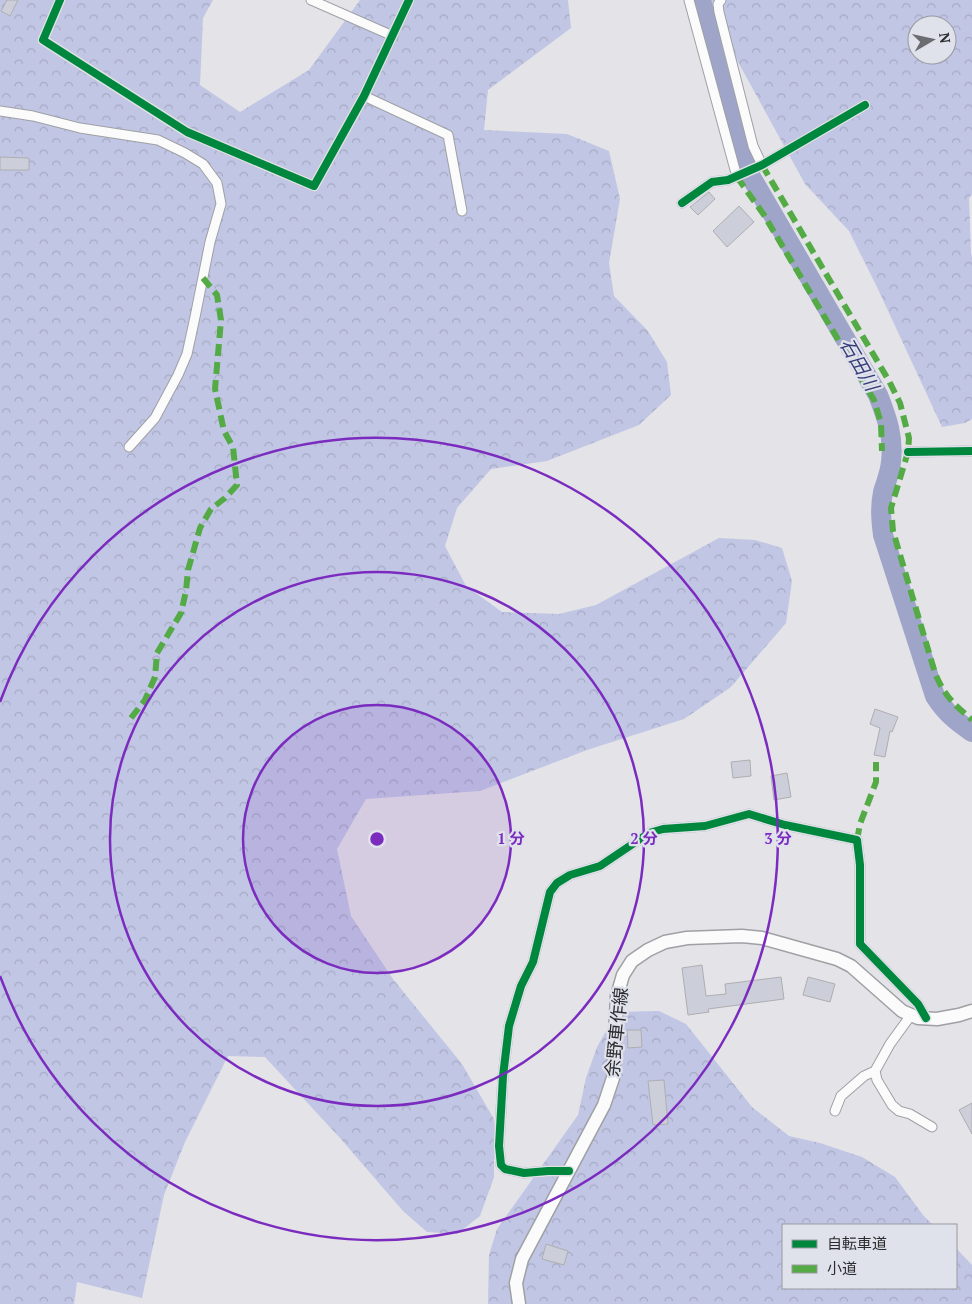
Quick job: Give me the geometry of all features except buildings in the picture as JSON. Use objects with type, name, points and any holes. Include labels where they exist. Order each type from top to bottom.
[{"type":"main road","name":"余野車作線","points":[[519,1304],[516,1283],[522,1259],[604,1104],[612,1078],[617,996],[623,975],[632,961],[648,950],[665,942],[696,938],[742,936],[762,938],[837,959],[851,966],[902,1011],[918,1018],[937,1019],[972,1011]]},
{"type":"street","points":[[60,0],[42,40],[187,132],[314,186],[364,96],[409,0]]},
{"type":"street","points":[[311,0],[393,36]]},
{"type":"street","points":[[690,0],[737,177]]},
{"type":"street","points":[[721,0],[718,4],[721,22],[753,146],[762,165]]},
{"type":"street","points":[[364,96],[448,135],[462,211]]},
{"type":"street","points":[[682,203],[712,182],[737,177],[762,165],[865,105]]},
{"type":"street","points":[[0,111],[33,116],[80,128],[158,140],[203,164],[217,183],[221,204],[210,242],[186,354],[178,375],[155,418],[129,447]]},
{"type":"street","points":[[908,452],[972,451]]},
{"type":"street","points":[[569,1171],[524,1173],[505,1169],[501,1165],[499,1146],[503,1076],[509,1026],[521,986],[533,962],[550,892],[557,883],[570,875],[600,866],[649,833],[663,829],[705,826],[748,814],[785,825],[857,840],[860,865],[860,944],[918,1004],[926,1018]]},
{"type":"street","points":[[835,1111],[842,1096],[864,1076],[875,1071],[890,1044],[911,1015]]},
{"type":"street","points":[[875,1071],[877,1080],[892,1105],[899,1112],[910,1114],[932,1128]]},
{"type":"green space","points":[[0,0],[213,0],[203,18],[200,85],[240,112],[309,70],[360,0],[568,0],[571,28],[488,90],[484,130],[567,134],[609,151],[620,199],[609,263],[614,296],[648,331],[667,362],[671,395],[639,425],[547,461],[491,469],[457,508],[445,546],[466,586],[502,612],[559,614],[596,605],[719,538],[755,540],[782,548],[792,581],[786,623],[731,687],[684,719],[587,750],[480,791],[366,799],[337,849],[351,916],[393,979],[462,1064],[494,1119],[494,1177],[480,1216],[457,1234],[427,1232],[403,1211],[340,1138],[265,1057],[228,1056],[185,1142],[164,1195],[142,1298],[77,1282],[74,1304],[0,1304]]},
{"type":"green space","points":[[704,0],[972,0],[972,194],[969,198],[972,257],[972,419],[965,423],[942,427],[849,231],[805,184]]},
{"type":"green space","points":[[659,1011],[686,1024],[752,1107],[789,1136],[820,1143],[862,1157],[895,1177],[923,1215],[932,1224],[782,1224],[782,1289],[957,1289],[957,1249],[972,1265],[972,1304],[488,1304],[489,1255],[497,1229],[578,1115],[586,1078],[597,1047],[617,1012]]},
{"type":"waterway","name":"石田川","points":[[701,0],[737,141],[751,177],[881,403],[892,444],[890,470],[881,503],[883,535],[935,696],[952,716],[972,732]]},
{"type":"marked path","points":[[762,165],[889,381],[900,403],[909,438],[908,452],[891,508],[893,531],[935,673],[950,699],[972,720]]},
{"type":"marked path","points":[[737,177],[764,215],[874,400],[881,423],[882,451]]},
{"type":"marked path","points":[[131,718],[145,700],[155,677],[157,653],[181,613],[188,570],[200,528],[211,509],[237,485],[233,447],[224,431],[215,389],[221,320],[217,295],[203,278]]},
{"type":"marked path","points":[[857,840],[860,824],[876,782],[876,762]]},
{"type":"cycle path","points":[[60,0],[43,40],[187,132],[314,186],[364,96],[409,0]]},
{"type":"cycle path","points":[[682,203],[712,182],[728,180],[762,165],[865,105]]},
{"type":"cycle path","points":[[908,452],[972,451]]},
{"type":"cycle path","points":[[569,1171],[524,1173],[505,1169],[501,1165],[499,1146],[503,1076],[509,1026],[521,986],[533,962],[550,892],[557,883],[570,875],[600,866],[649,833],[663,829],[705,826],[749,814],[785,825],[857,840],[860,865],[860,944],[918,1004],[926,1018]]}]
